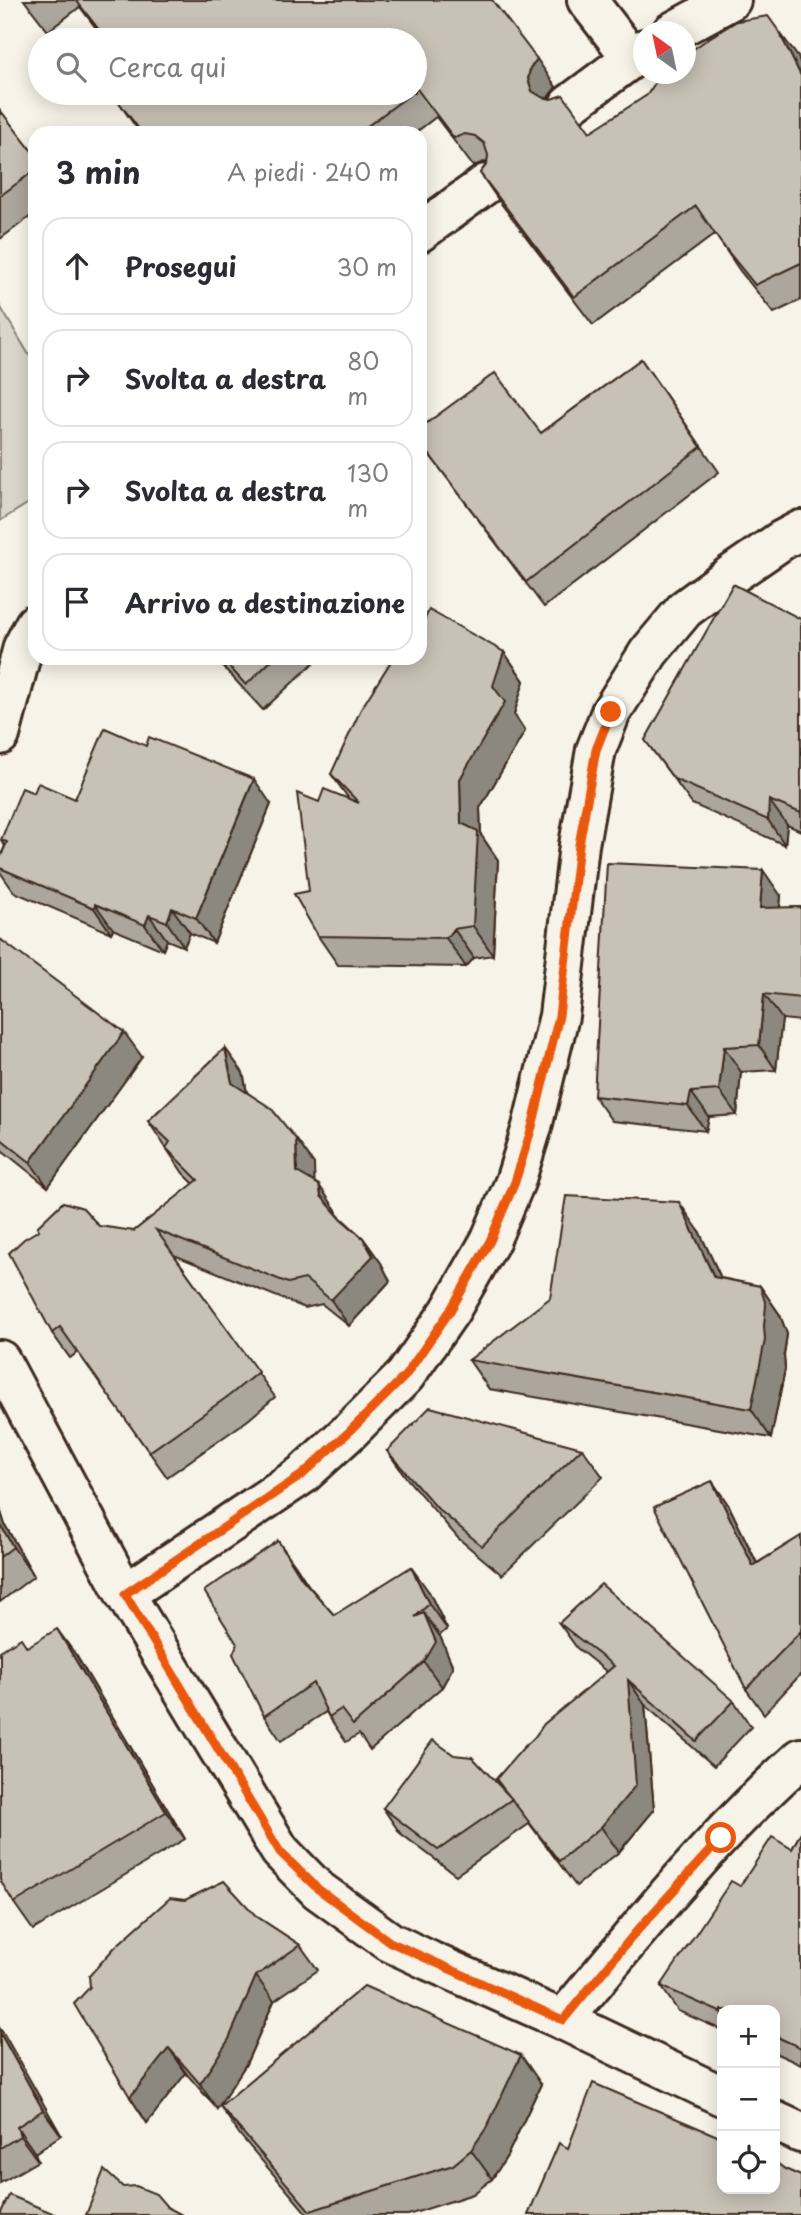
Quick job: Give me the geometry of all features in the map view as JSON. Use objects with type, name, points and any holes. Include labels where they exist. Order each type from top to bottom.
[{"type":"street","points":[[587,0],[633,49]]},
{"type":"street","points":[[692,21],[731,0]]},
{"type":"street","points":[[569,104],[633,56]]},
{"type":"street","points":[[427,227],[486,184]]},
{"type":"street","points":[[125,1594],[302,1475],[405,1376],[450,1311],[490,1241],[515,1182],[532,1127],[559,1016],[579,845],[596,750],[611,712],[649,652],[685,609],[741,568],[801,530]]},
{"type":"street","points":[[0,735],[23,647],[28,637]]},
{"type":"street","points":[[0,1360],[125,1594],[280,1852],[318,1889],[390,1942],[717,2094]]},
{"type":"street","points":[[563,2020],[636,1932],[721,1838],[768,1787],[801,1758]]},
{"type":"street","points":[[780,2123],[801,2133]]},
{"type":"shaded area","points":[[0,306],[28,353],[28,503],[0,521]]},
{"type":"building","points":[[76,0],[492,0],[537,59],[530,68],[528,79],[532,91],[551,99],[563,95],[590,132],[647,95],[654,84],[696,84],[696,47],[737,21],[768,16],[801,76],[801,263],[755,285],[721,243],[696,206],[574,297],[480,173],[487,164],[488,155],[484,143],[475,136],[465,134],[454,138],[427,102],[427,28],[98,28]]},
{"type":"building","points":[[121,105],[396,105],[367,126],[137,126]]},
{"type":"building","points":[[0,110],[28,146],[28,175],[0,196]]},
{"type":"building","points":[[641,359],[701,447],[526,582],[427,451],[427,423],[495,373],[541,433]]},
{"type":"building","points":[[733,584],[801,619],[801,813],[769,800],[768,820],[674,779],[645,740]]},
{"type":"building","points":[[429,610],[504,652],[493,686],[505,702],[460,779],[461,823],[478,831],[473,926],[454,929],[446,938],[318,936],[294,894],[309,891],[297,793],[319,802],[324,789],[359,803],[331,774],[361,709],[389,665],[427,665]]},
{"type":"building","points":[[227,665],[267,665],[246,685]]},
{"type":"building","points":[[105,728],[146,746],[149,737],[254,779],[196,918],[172,908],[167,922],[149,915],[145,925],[95,904],[94,908],[0,868],[0,858],[7,842],[1,840],[22,788],[34,793],[38,783],[75,799]]},
{"type":"building","points":[[607,863],[763,870],[760,908],[801,907],[801,998],[764,994],[759,1045],[724,1047],[719,1090],[691,1092],[688,1106],[594,1096]]},
{"type":"building","points":[[0,939],[124,1032],[30,1162],[0,1138]]},
{"type":"building","points":[[225,1048],[232,1083],[271,1108],[296,1139],[297,1172],[319,1185],[321,1196],[341,1219],[363,1238],[373,1256],[331,1300],[305,1279],[288,1283],[156,1230],[258,1372],[149,1452],[60,1327],[52,1333],[9,1253],[39,1230],[37,1227],[63,1202],[83,1208],[99,1226],[134,1231],[198,1180],[166,1148],[170,1142],[148,1121]]},
{"type":"building","points":[[566,1196],[679,1202],[714,1277],[760,1286],[766,1305],[765,1340],[751,1409],[469,1360],[550,1298]]},
{"type":"building","points":[[430,1407],[582,1448],[482,1546],[438,1509],[387,1451]]},
{"type":"building","points":[[712,1481],[753,1566],[801,1536],[801,1631],[746,1689],[654,1507]]},
{"type":"building","points":[[0,1524],[13,1547],[0,1557]]},
{"type":"building","points":[[278,1541],[302,1579],[334,1615],[411,1567],[429,1604],[415,1617],[424,1613],[436,1642],[424,1662],[353,1725],[341,1709],[329,1717],[313,1683],[264,1716],[233,1654],[237,1644],[204,1591]]},
{"type":"building","points":[[601,1584],[734,1701],[696,1741],[628,1680],[636,1785],[601,1827],[559,1861],[496,1779],[544,1724],[614,1666],[559,1623]]},
{"type":"building","points":[[57,1629],[166,1812],[14,1903],[0,1880],[0,1651],[21,1638],[27,1647]]},
{"type":"building","points":[[433,1740],[454,1755],[472,1757],[512,1799],[438,1850],[383,1808]]},
{"type":"building","points":[[801,1832],[801,2048],[780,2038],[780,2005],[717,2005],[717,2011],[661,1986],[731,1881],[740,1886],[772,1837],[792,1849]]},
{"type":"building","points":[[224,1881],[256,1916],[300,1945],[256,1976],[229,2039],[200,2084],[169,2048],[130,2097],[74,2004],[90,1987],[89,1976],[115,1947],[170,1898],[185,1900]]},
{"type":"building","points":[[364,1986],[521,2055],[487,2127],[471,2150],[453,2165],[310,2211],[220,2106]]},
{"type":"building","points":[[0,2033],[43,2110],[17,2127],[20,2136],[0,2148]]},
{"type":"building","points":[[593,2083],[717,2136],[717,2194],[780,2194],[780,2166],[801,2176],[801,2215],[528,2215],[559,2143],[568,2148]]},
{"type":"building","points":[[104,2170],[123,2187],[136,2186],[156,2194],[167,2207],[182,2215],[86,2215]]},
{"type":"building","points":[[9,2195],[57,2215],[0,2215]]},
{"type":"route","points":[[611,712],[596,750],[579,845],[559,1016],[532,1127],[515,1182],[490,1241],[450,1311],[405,1376],[350,1431],[302,1475],[125,1594],[280,1852],[318,1889],[390,1942],[563,2020],[636,1932],[721,1838]]}]
